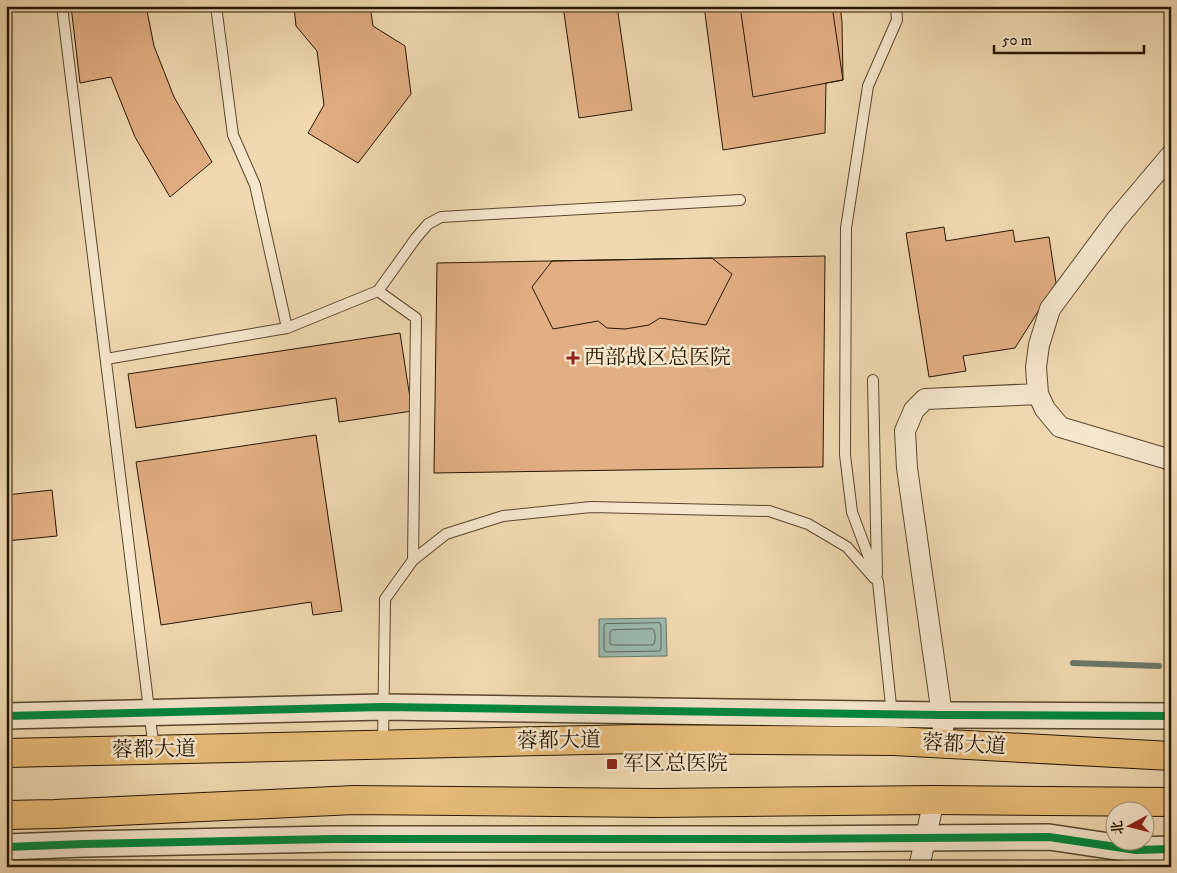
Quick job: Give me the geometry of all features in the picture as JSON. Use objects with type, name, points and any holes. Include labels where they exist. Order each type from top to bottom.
[{"type":"main road","name":"蓉都大道","points":[[6,753],[635,739],[893,727],[944,743],[1171,756]]},
{"type":"main road","points":[[6,815],[354,800],[1171,802]]},
{"type":"street","points":[[1171,155],[1116,220],[1050,309],[1036,367],[1038,394],[1045,409],[1060,427],[1171,460]]},
{"type":"street","points":[[944,743],[942,714],[907,468],[905,431],[914,410],[925,399],[1038,394]]},
{"type":"street","points":[[6,716],[383,707],[893,727],[942,714],[1171,716]]},
{"type":"street","points":[[919,867],[934,800]]},
{"type":"street","points":[[6,847],[334,839],[1048,837],[1136,850],[1171,849]]},
{"type":"lane","points":[[62,6],[154,750]]},
{"type":"lane","points":[[216,6],[233,135],[255,185],[288,328]]},
{"type":"lane","points":[[878,582],[852,512],[845,455],[846,228],[868,86],[897,20],[896,6]]},
{"type":"lane","points":[[106,359],[288,328],[378,291],[428,224],[441,217],[740,200]]},
{"type":"lane","points":[[378,291],[416,318],[413,560]]},
{"type":"lane","points":[[874,380],[878,582],[893,727]]},
{"type":"lane","points":[[383,744],[385,599],[413,560],[446,534],[503,516],[591,507],[769,511],[808,524],[846,547],[878,582]]},
{"type":"water","points":[[666,618],[667,656],[599,657],[599,619]]},
{"type":"building","points":[[71,6],[146,6],[154,46],[174,97],[212,162],[170,197],[135,137],[111,77],[80,83]]},
{"type":"building","points":[[294,6],[370,6],[373,26],[405,46],[411,94],[358,163],[308,133],[324,105],[317,51],[296,26]]},
{"type":"building","points":[[563,6],[617,6],[632,110],[579,118]]},
{"type":"building","points":[[704,6],[832,6],[843,80],[826,83],[825,133],[723,150]]},
{"type":"building","points":[[740,6],[840,6],[843,80],[753,97]]},
{"type":"building","points":[[944,227],[946,241],[1013,230],[1015,242],[1049,237],[1056,283],[1015,348],[963,356],[966,371],[929,377],[906,233]]},
{"type":"building","points":[[825,256],[823,467],[434,473],[437,263]]},
{"type":"building","points":[[712,258],[732,274],[706,325],[660,318],[649,325],[625,329],[607,328],[598,321],[553,329],[532,287],[552,261]]},
{"type":"building","points":[[400,333],[412,411],[339,422],[336,398],[136,428],[128,374]]},
{"type":"building","points":[[316,435],[342,611],[313,615],[311,602],[161,625],[136,462]]},
{"type":"building","points":[[52,490],[57,536],[6,541],[6,495]]},
{"type":"waterway","points":[[1073,663],[1159,666]]},
{"type":"cycle path","points":[[6,716],[383,707],[942,715],[1171,716]]},
{"type":"cycle path","points":[[6,847],[334,839],[1049,837],[1136,850],[1171,849]]},
{"type":"place","name":"西部战区总医院","points":[[573,358]]},
{"type":"place","name":"军区总医院","points":[[612,764]]}]
